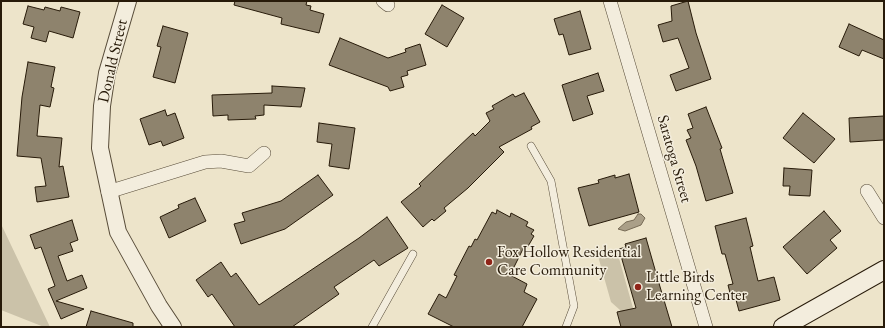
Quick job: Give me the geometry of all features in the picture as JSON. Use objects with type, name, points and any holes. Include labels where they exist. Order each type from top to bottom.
[{"type":"main road","points":[[783,327],[884,270]]},
{"type":"street","name":"Donald Street","points":[[128,1],[107,73],[102,106],[100,148],[108,192],[118,232],[159,306],[173,327]]},
{"type":"street","name":"Saratoga Street","points":[[610,1],[706,327]]},
{"type":"street","points":[[108,192],[205,162],[221,161],[249,166],[264,154]]},
{"type":"street","points":[[867,191],[884,218]]},
{"type":"lane","points":[[531,146],[551,181],[574,306],[566,327]]},
{"type":"lane","points":[[372,327],[413,254]]},
{"type":"shaded area","points":[[638,214],[641,214],[645,218],[641,225],[625,231],[618,229],[626,222],[634,220]]},
{"type":"shaded area","points":[[1,224],[50,327],[44,327],[1,310]]},
{"type":"shaded area","points":[[617,251],[633,308],[629,313],[621,315],[620,310],[611,302],[598,256]]},
{"type":"building","points":[[235,1],[307,1],[306,5],[311,6],[310,10],[324,14],[319,33],[281,24],[282,18],[234,5]]},
{"type":"building","points":[[688,1],[696,33],[711,79],[676,91],[670,75],[689,68],[678,38],[663,42],[658,25],[672,21],[671,6]]},
{"type":"building","points":[[442,5],[464,18],[447,47],[425,34]]},
{"type":"building","points":[[28,6],[44,10],[45,7],[60,11],[61,7],[80,12],[73,38],[49,31],[46,42],[31,38],[34,27],[23,24]]},
{"type":"building","points":[[580,11],[591,49],[569,55],[563,34],[559,35],[554,19]]},
{"type":"building","points":[[849,24],[884,40],[884,59],[862,50],[859,56],[839,47]]},
{"type":"building","points":[[163,26],[188,33],[175,83],[153,77],[161,47],[157,46]]},
{"type":"building","points":[[340,38],[388,58],[406,52],[405,49],[420,44],[426,65],[407,71],[408,75],[401,77],[404,87],[390,91],[388,87],[329,65]]},
{"type":"building","points":[[28,62],[55,67],[51,87],[54,88],[50,107],[40,105],[37,136],[62,138],[59,167],[63,166],[69,197],[37,202],[35,187],[46,186],[41,158],[17,156],[22,97]]},
{"type":"building","points":[[598,73],[604,91],[587,96],[593,114],[573,121],[562,85]]},
{"type":"building","points":[[272,86],[305,88],[301,107],[264,105],[264,115],[255,116],[256,119],[228,120],[228,115],[213,116],[212,95],[272,93]]},
{"type":"building","points":[[524,93],[540,122],[531,127],[532,129],[499,147],[504,152],[468,188],[444,208],[446,211],[434,221],[432,219],[423,227],[401,202],[421,186],[419,184],[473,133],[475,136],[490,121],[486,113],[494,109],[492,106],[513,94],[515,97]]},
{"type":"building","points":[[706,107],[722,148],[720,149],[733,193],[706,201],[696,166],[686,140],[691,138],[687,130],[693,128],[688,114]]},
{"type":"building","points":[[165,110],[167,116],[175,113],[184,138],[163,146],[161,141],[149,145],[140,119]]},
{"type":"building","points":[[803,113],[835,139],[814,163],[783,138]]},
{"type":"building","points":[[884,116],[884,140],[850,142],[849,118]]},
{"type":"building","points":[[319,123],[355,128],[349,169],[329,166],[332,144],[317,142]]},
{"type":"building","points":[[784,168],[812,170],[810,196],[789,195],[790,186],[783,186]]},
{"type":"building","points":[[629,174],[639,212],[589,226],[578,188],[599,183],[598,180],[615,175],[615,178]]},
{"type":"building","points":[[318,175],[333,195],[285,229],[241,244],[234,224],[245,221],[242,213],[281,201]]},
{"type":"building","points":[[195,198],[206,221],[169,238],[160,217],[179,208],[178,205]]},
{"type":"building","name":"Fox Hollow Residential Care Community","points":[[497,210],[510,217],[511,213],[528,222],[526,226],[534,230],[531,234],[534,236],[527,248],[524,247],[510,275],[527,284],[524,292],[537,299],[522,327],[454,327],[428,314],[439,294],[446,298],[457,276],[454,275],[469,246],[471,247],[475,239],[477,240],[492,212],[496,214]]},
{"type":"building","points":[[824,211],[841,231],[830,240],[837,248],[807,274],[783,247]]},
{"type":"building","points":[[387,217],[408,248],[379,266],[374,260],[334,287],[339,294],[292,327],[235,327],[212,294],[208,297],[196,280],[221,262],[231,277],[236,273],[259,305],[359,238]]},
{"type":"building","points":[[746,218],[753,246],[750,247],[758,281],[774,277],[780,300],[739,311],[735,296],[731,297],[728,285],[733,284],[725,254],[722,254],[715,226]]},
{"type":"building","points":[[72,220],[78,240],[70,243],[73,251],[58,256],[67,281],[82,275],[87,288],[56,301],[84,309],[61,319],[48,289],[55,286],[41,247],[35,249],[30,235]]},
{"type":"building","name":"Little Birds Learning Center","points":[[646,238],[672,327],[621,327],[617,312],[636,308],[619,249],[626,247],[625,244]]},
{"type":"building","points":[[91,311],[133,323],[133,327],[86,327]]},
{"type":"place","name":"Fox Hollow Residential Care Community","points":[[489,262]]},
{"type":"place","name":"Little Birds Learning Center","points":[[638,287]]}]
